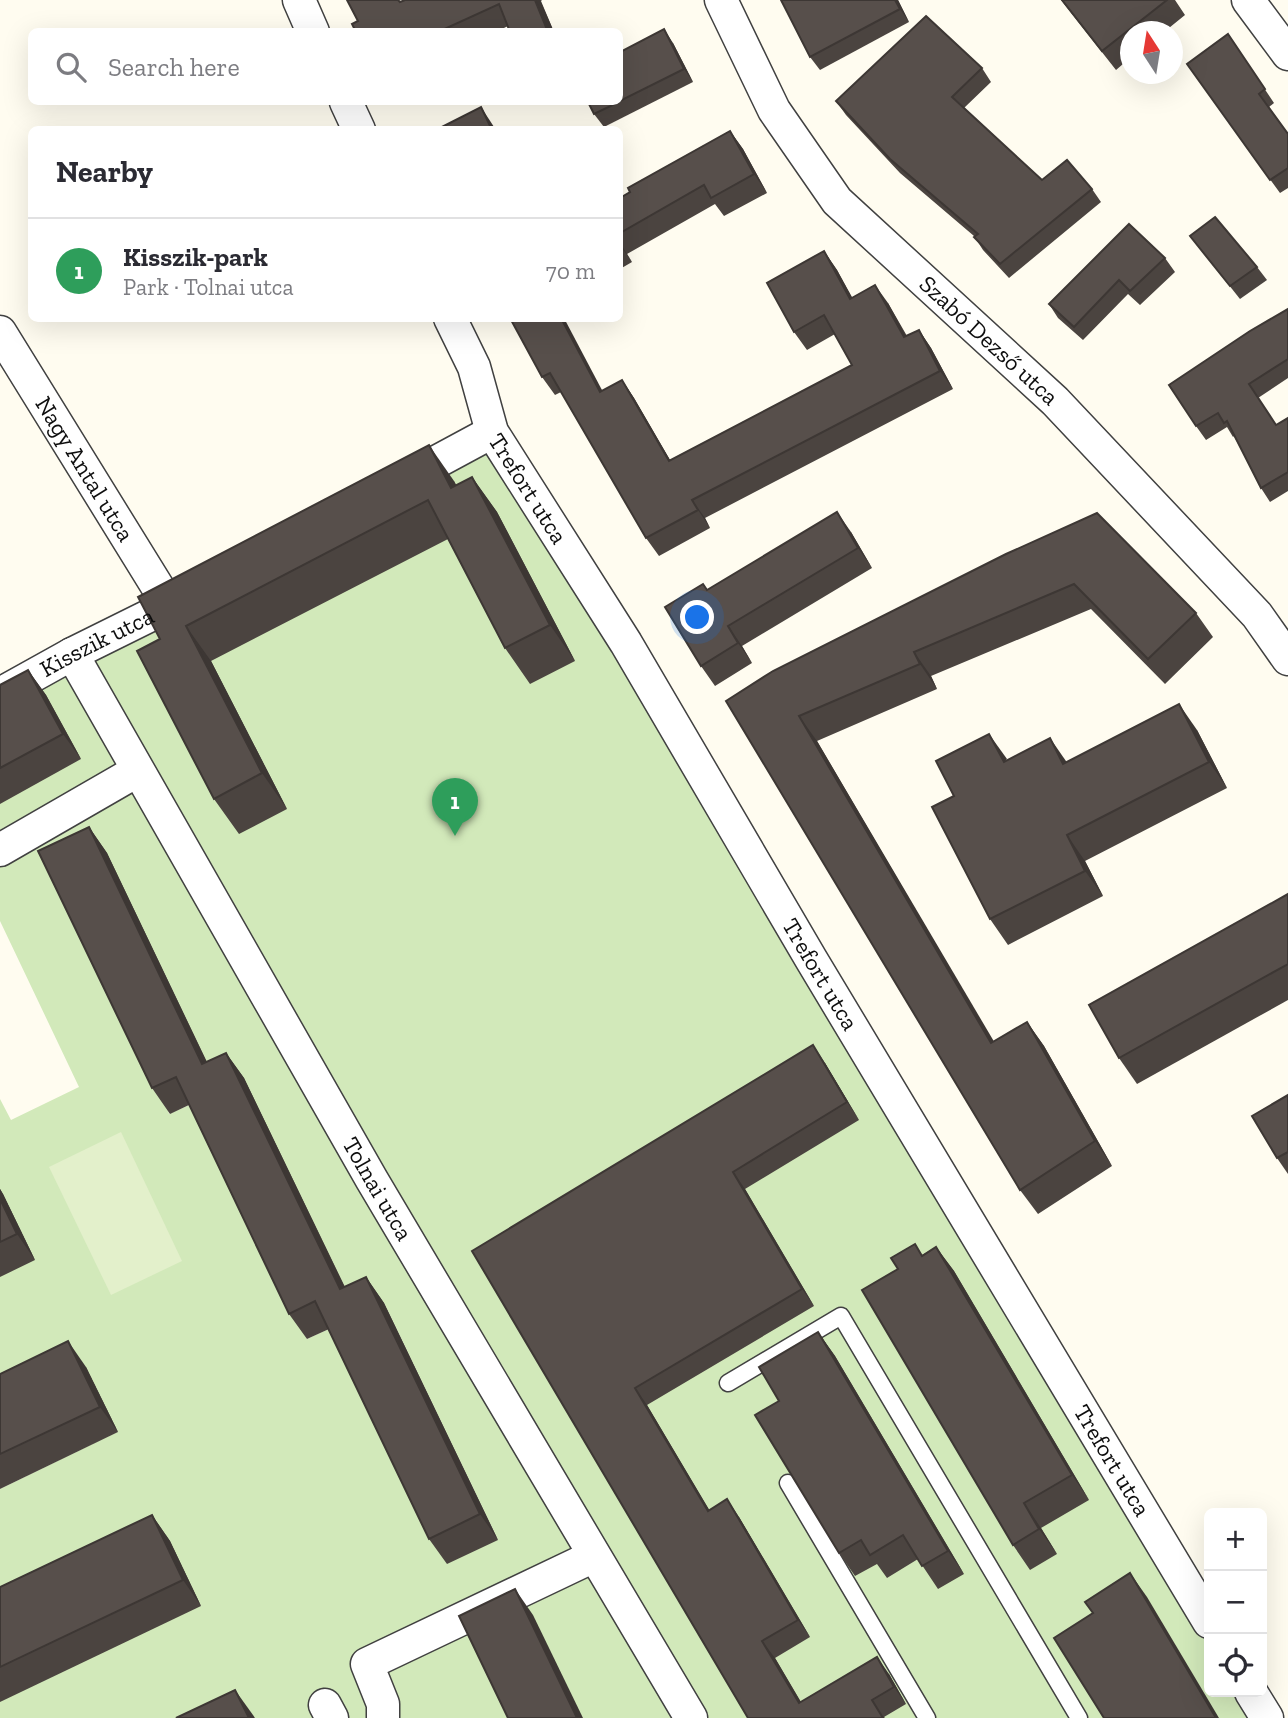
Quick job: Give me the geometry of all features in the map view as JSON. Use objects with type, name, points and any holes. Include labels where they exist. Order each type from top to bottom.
[{"type":"street","points":[[299,0],[311,28]]},
{"type":"street","name":"Szabó Dezső utca","points":[[721,0],[774,110],[837,201],[1055,401],[1257,615],[1288,659]]},
{"type":"street","points":[[1248,0],[1288,54]]},
{"type":"street","points":[[347,105],[357,126]]},
{"type":"street","name":"Trefort utca","points":[[452,322],[474,367],[492,432],[626,643],[811,959],[1204,1614]]},
{"type":"street","name":"Nagy Antal utca","points":[[0,332],[170,607]]},
{"type":"street","points":[[373,496],[492,432]]},
{"type":"street","name":"Kisszik utca","points":[[0,694],[72,654],[206,587]]},
{"type":"street","name":"Tolnai utca","points":[[72,654],[365,1168],[691,1718]]},
{"type":"street","points":[[0,850],[137,771]]},
{"type":"street","points":[[383,1718],[383,1704],[368,1664],[594,1556]]},
{"type":"street","points":[[1254,1697],[1267,1718]]},
{"type":"lane","points":[[728,1383],[841,1316],[1079,1718]]},
{"type":"lane","points":[[788,1483],[927,1718]]},
{"type":"green space","points":[[488,439],[1204,1628],[1204,1697],[1246,1697],[1258,1718],[696,1718],[78,656]]},
{"type":"green space","points":[[67,670],[675,1718],[0,1718],[0,1489],[117,1432],[0,1408],[0,1099],[11,1120],[79,1087],[0,921],[0,707]],"holes":[[[106,853],[220,1090],[358,1315],[384,1303],[498,1540],[333,1327],[307,1339],[194,1103],[169,1114]]]},
{"type":"green space","points":[[121,1132],[182,1261],[111,1295],[49,1167]]},
{"type":"building","points":[[347,0],[535,0],[546,28],[508,28],[499,4],[447,28],[354,28],[352,24],[358,21]]},
{"type":"building","points":[[781,0],[895,0],[900,9],[810,57]]},
{"type":"building","points":[[1062,0],[1167,0],[1140,21],[1120,21],[1120,37],[1102,51]]},
{"type":"building","points":[[926,16],[982,68],[952,97],[1042,180],[1067,160],[1092,189],[1000,264],[974,237],[978,234],[890,159],[836,101]]},
{"type":"building","points":[[664,29],[684,69],[623,100],[623,50]]},
{"type":"building","points":[[1228,34],[1265,89],[1259,94],[1288,134],[1288,168],[1270,180],[1187,64]]},
{"type":"building","points":[[590,105],[613,105],[594,114]]},
{"type":"building","points":[[481,107],[490,126],[444,126]]},
{"type":"building","points":[[730,131],[754,174],[711,198],[704,185],[623,231],[623,196],[630,192],[628,188]]},
{"type":"building","points":[[1215,217],[1257,267],[1230,286],[1190,236]]},
{"type":"building","points":[[1129,224],[1165,258],[1130,291],[1119,280],[1074,327],[1049,304]]},
{"type":"building","points":[[824,251],[850,299],[875,285],[904,337],[919,330],[940,371],[692,500],[698,510],[646,538],[550,373],[542,377],[512,322],[563,322],[600,392],[622,380],[669,461],[852,365],[824,315],[794,332],[767,283]]},
{"type":"building","points":[[1288,309],[1288,359],[1249,384],[1276,425],[1288,418],[1288,472],[1261,488],[1227,421],[1224,423],[1218,413],[1196,426],[1169,385]]},
{"type":"building","points":[[429,445],[451,488],[472,477],[550,625],[505,648],[428,500],[186,626],[262,773],[214,799],[137,651],[160,639],[138,597]]},
{"type":"building","points":[[837,512],[858,548],[728,626],[738,643],[701,666],[665,607],[703,584],[707,590]]},
{"type":"building","points":[[1097,513],[1196,613],[1148,659],[1074,584],[914,652],[920,664],[799,716],[991,1043],[1027,1022],[1095,1141],[1020,1190],[726,701],[773,671],[1006,554]]},
{"type":"building","points":[[28,670],[63,734],[0,768],[0,685]]},
{"type":"building","points":[[1179,704],[1209,762],[1067,835],[1085,871],[990,919],[932,807],[954,796],[936,761],[989,734],[1004,762],[1050,738],[1063,764]]},
{"type":"building","points":[[89,827],[202,1064],[226,1053],[340,1289],[366,1277],[480,1514],[429,1539],[315,1301],[289,1314],[176,1077],[152,1088],[38,851]]},
{"type":"building","points":[[1288,894],[1288,964],[1119,1058],[1089,1005]]},
{"type":"building","points":[[813,1045],[847,1102],[733,1172],[802,1289],[635,1388],[708,1511],[727,1499],[798,1620],[762,1641],[799,1703],[877,1657],[894,1687],[872,1700],[883,1718],[748,1718],[472,1251]]},
{"type":"building","points":[[1288,1095],[1288,1152],[1277,1158],[1252,1116]]},
{"type":"building","points":[[0,1199],[17,1234],[0,1242]]},
{"type":"building","points":[[915,1244],[922,1256],[936,1247],[1072,1475],[1024,1503],[1039,1529],[1013,1545],[862,1290],[898,1269],[891,1258]]},
{"type":"building","points":[[818,1332],[948,1551],[922,1566],[903,1535],[870,1555],[861,1540],[839,1553],[755,1415],[779,1401],[759,1367]]},
{"type":"building","points":[[68,1341],[100,1407],[0,1454],[0,1374]]},
{"type":"building","points":[[152,1515],[183,1580],[0,1667],[0,1587]]},
{"type":"building","points":[[1130,1573],[1216,1718],[1104,1718],[1054,1638],[1093,1613],[1085,1602]]},
{"type":"building","points":[[515,1589],[577,1718],[508,1718],[459,1616]]},
{"type":"building","points":[[235,1690],[249,1718],[176,1718]]},
{"type":"place","name":"Kisszik-park","points":[[455,836]]}]
